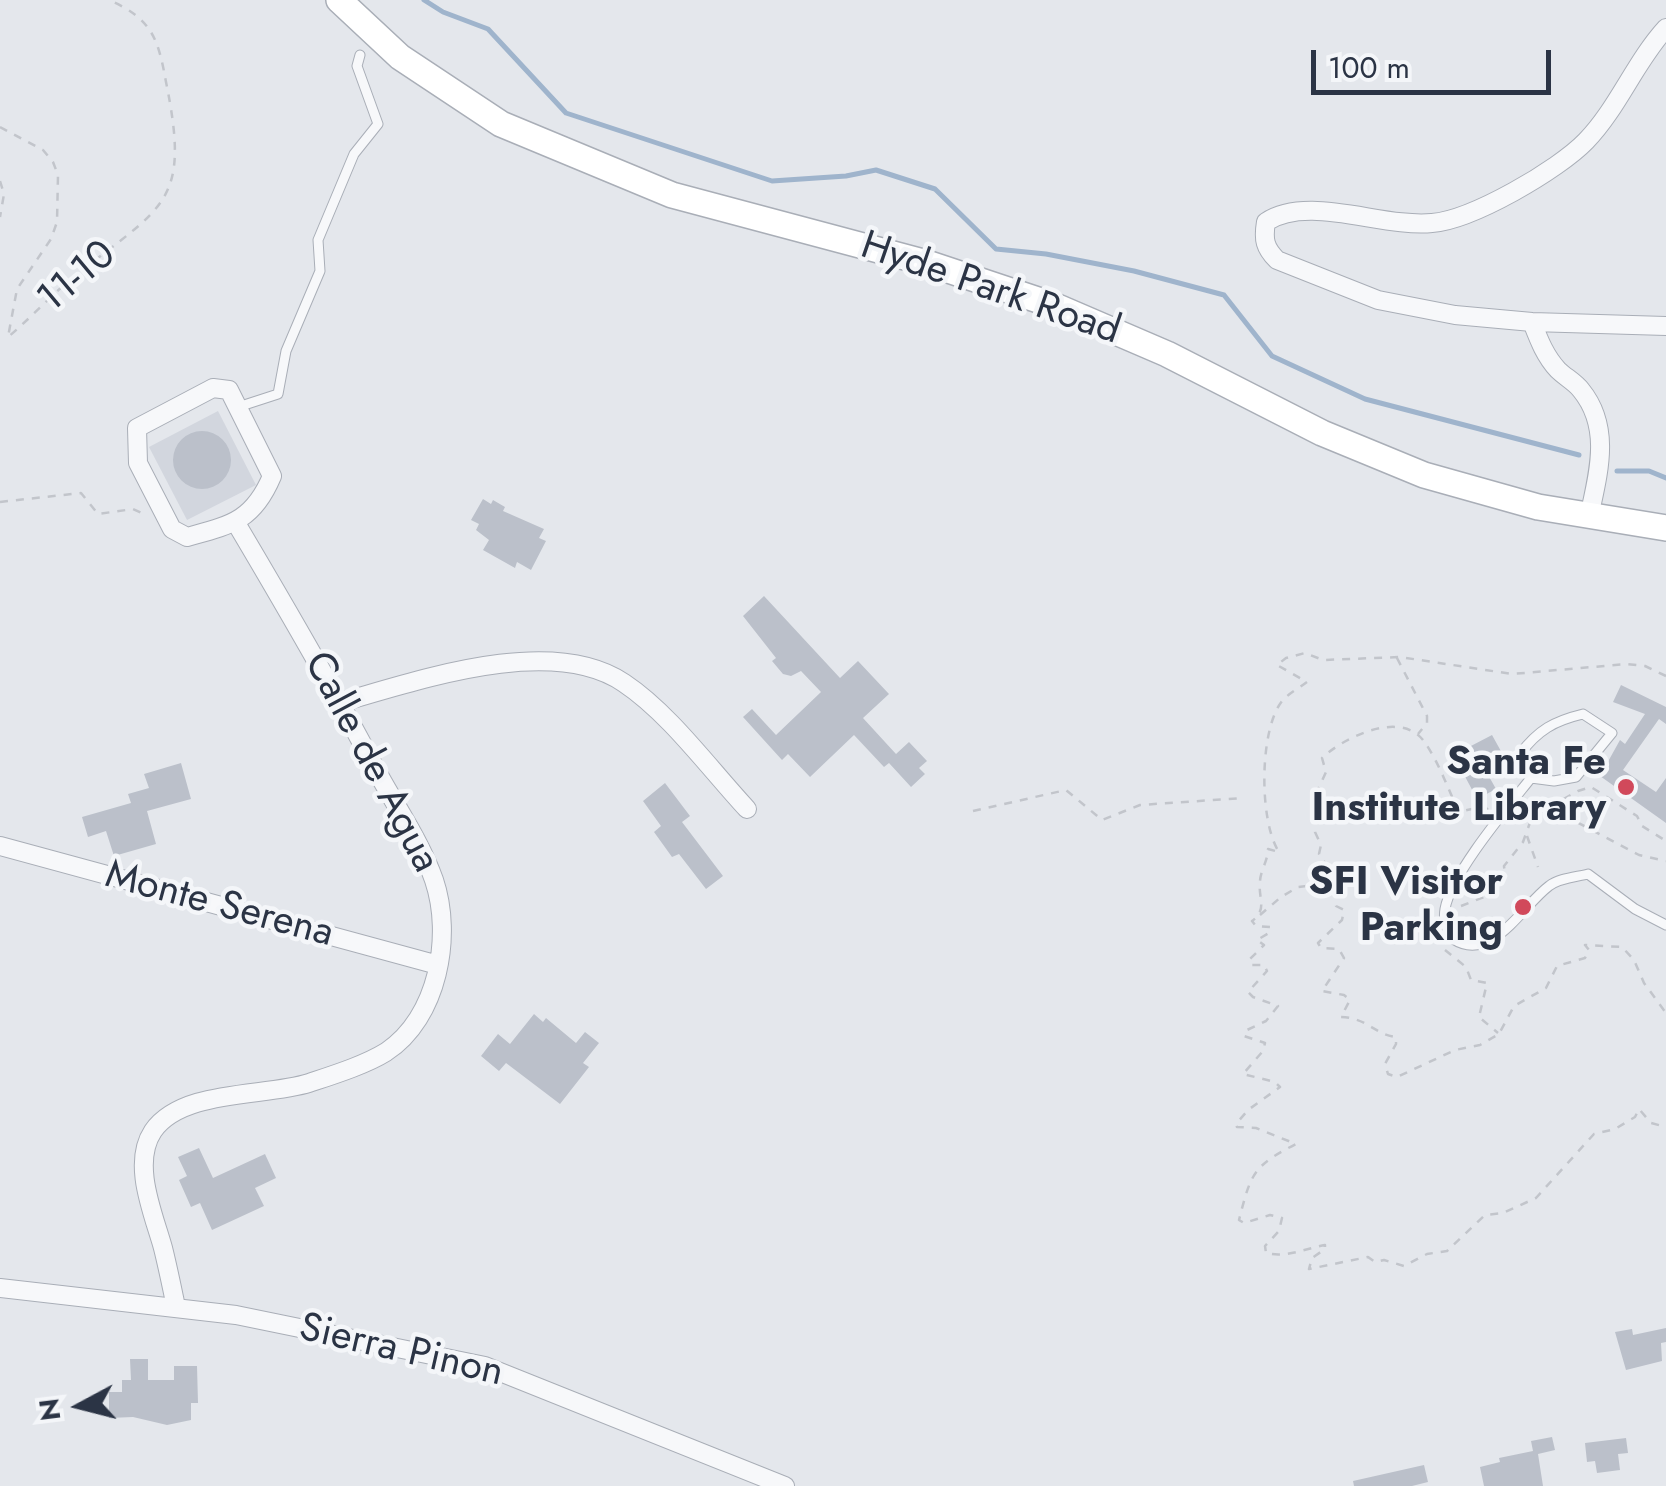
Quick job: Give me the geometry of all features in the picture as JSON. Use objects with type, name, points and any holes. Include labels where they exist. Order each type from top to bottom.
[{"type":"main road","name":"Hyde Park Road","points":[[339,0],[400,58],[501,124],[672,195],[927,263],[1053,305],[1167,354],[1311,428],[1402,467],[1493,496],[1589,517],[1666,528]]},
{"type":"street","points":[[1666,28],[1586,142],[1468,216],[1431,224],[1307,211],[1281,212],[1266,222],[1263,237],[1267,250],[1277,260],[1378,300],[1455,315],[1532,322],[1666,326]]},
{"type":"street","points":[[1532,322],[1542,349],[1558,371],[1580,388],[1594,409],[1602,439],[1589,517]]},
{"type":"street","points":[[213,388],[229,390],[272,476],[264,496],[236,523],[187,537],[172,529],[138,464],[137,428],[213,388]]},
{"type":"street","name":"Calle de Agua","points":[[176,1307],[145,1192],[144,1164],[152,1132],[176,1112],[204,1101],[306,1084],[385,1053],[418,1016],[430,994],[442,924],[435,884],[416,840],[342,702],[236,523]]},
{"type":"street","points":[[342,702],[514,662],[552,659],[582,663],[618,679],[646,701],[747,809]]},
{"type":"street","name":"Monte Serena","points":[[0,846],[438,965]]},
{"type":"street","name":"Sierra Pinon","points":[[0,1288],[236,1315],[485,1366],[784,1486]]},
{"type":"lane","points":[[238,407],[278,394],[286,351],[320,271],[318,240],[354,154],[378,124],[357,66],[360,55]]},
{"type":"lane","points":[[1583,714],[1612,734],[1576,777],[1531,778],[1520,754],[1553,721],[1583,714]]},
{"type":"lane","points":[[1531,778],[1453,888],[1445,909],[1448,933],[1470,946],[1491,942],[1553,882],[1588,874],[1635,909],[1666,925]]},
{"type":"path","name":"11-10","points":[[0,127],[43,150],[58,174],[58,222],[17,289],[8,337],[72,278],[143,224],[168,193],[176,158],[176,130],[160,53],[148,25],[135,12],[110,0]]},
{"type":"path","points":[[0,181],[4,194],[0,217]]},
{"type":"path","points":[[0,502],[81,494],[98,514],[133,508],[172,529]]},
{"type":"path","points":[[1259,916],[1263,904],[1260,881],[1268,849],[1279,852],[1272,842],[1264,802],[1270,728],[1282,701],[1307,682],[1283,671],[1277,664],[1286,658],[1305,653],[1323,660],[1397,657],[1501,674],[1627,664],[1645,666],[1666,676]]},
{"type":"path","points":[[1397,657],[1427,716],[1425,728],[1417,735]]},
{"type":"path","points":[[1484,806],[1459,812],[1423,741],[1411,730],[1359,734],[1322,758],[1326,772],[1316,794],[1322,801],[1322,815],[1315,832],[1319,854],[1335,885],[1334,902],[1344,910],[1318,943],[1321,948],[1339,949],[1344,958],[1322,991],[1350,1000],[1342,1017],[1370,1022],[1384,1036],[1396,1037],[1385,1064],[1388,1074],[1397,1076],[1499,1034],[1514,1006],[1546,988],[1556,966],[1585,958],[1585,945],[1622,947],[1666,1012]]},
{"type":"path","points":[[1448,933],[1452,911],[1484,897],[1490,884],[1499,882],[1532,818],[1591,787],[1637,816],[1642,826],[1666,841]]},
{"type":"path","points":[[974,812],[1066,790],[1102,820],[1140,806],[1243,798]]},
{"type":"path","points":[[1549,808],[1639,855],[1666,861]]},
{"type":"path","points":[[1526,832],[1538,867]]},
{"type":"path","points":[[1331,872],[1318,885],[1298,887],[1281,897],[1252,924],[1268,924],[1269,933],[1257,940],[1264,945],[1250,957],[1250,964],[1264,965],[1267,971],[1248,995],[1278,1006],[1266,1021],[1247,1030],[1244,1036],[1265,1042],[1263,1051],[1244,1074],[1275,1082],[1280,1088],[1248,1110],[1236,1124],[1296,1144],[1284,1148],[1252,1173],[1246,1189],[1240,1222],[1270,1215],[1282,1218],[1279,1231],[1265,1246],[1266,1253],[1286,1255],[1324,1246],[1312,1258],[1310,1269],[1368,1258],[1404,1266],[1427,1254],[1447,1251],[1485,1215],[1503,1213],[1536,1198],[1594,1134],[1616,1129],[1635,1117],[1638,1109],[1652,1122],[1666,1127]]},
{"type":"path","points":[[1444,950],[1466,967],[1471,980],[1487,983],[1479,1017],[1499,1034]]},
{"type":"shaded area","points":[[218,411],[256,485],[187,520],[149,447]]},
{"type":"building","points":[[202,431],[223,439],[231,460],[223,481],[202,489],[181,481],[173,460],[181,439]]},
{"type":"building","points":[[483,499],[491,504],[493,500],[505,507],[503,511],[544,529],[539,538],[546,541],[531,570],[517,562],[515,568],[483,550],[489,540],[476,530],[479,524],[471,520]]},
{"type":"building","points":[[764,596],[840,678],[858,661],[889,694],[863,718],[896,754],[909,742],[927,761],[919,768],[925,774],[911,787],[889,763],[884,767],[854,735],[810,777],[788,754],[782,760],[743,717],[752,709],[776,735],[821,692],[801,671],[791,676],[783,674],[772,661],[776,658],[743,616]]},
{"type":"building","points":[[1621,685],[1666,707],[1666,724],[1659,719],[1623,770],[1656,792],[1666,778],[1666,823],[1600,776],[1620,740],[1625,744],[1645,714],[1613,702]]},
{"type":"building","points":[[1492,735],[1502,753],[1482,764],[1496,789],[1477,799],[1461,769],[1476,761],[1469,747]]},
{"type":"building","points":[[181,763],[191,799],[147,811],[156,844],[114,856],[106,831],[88,837],[82,817],[131,803],[128,794],[149,788],[144,774]]},
{"type":"building","points":[[665,783],[690,816],[682,822],[723,876],[706,889],[679,854],[672,857],[654,832],[661,826],[643,801]]},
{"type":"building","points":[[534,1014],[543,1022],[546,1018],[576,1043],[585,1032],[599,1043],[583,1063],[589,1067],[560,1104],[506,1063],[499,1071],[481,1056],[498,1034],[510,1044]]},
{"type":"building","points":[[199,1148],[213,1178],[265,1154],[276,1178],[255,1188],[264,1206],[212,1230],[200,1203],[191,1207],[179,1180],[187,1176],[178,1157]]},
{"type":"building","points":[[1666,1328],[1666,1342],[1661,1343],[1662,1361],[1626,1370],[1615,1332],[1632,1329],[1633,1335]]},
{"type":"building","points":[[130,1359],[148,1359],[148,1380],[174,1380],[174,1366],[197,1366],[198,1403],[191,1403],[191,1420],[167,1425],[133,1417],[109,1418],[109,1392],[122,1392],[122,1380],[131,1380]]},
{"type":"building","points":[[1552,1437],[1555,1450],[1538,1454],[1543,1486],[1484,1486],[1480,1467],[1500,1462],[1499,1458],[1533,1451],[1531,1441]]},
{"type":"building","points":[[1626,1438],[1628,1453],[1618,1454],[1620,1470],[1597,1473],[1595,1461],[1587,1462],[1585,1443]]},
{"type":"building","points":[[1424,1465],[1428,1482],[1412,1486],[1354,1486],[1353,1481]]},
{"type":"waterway","points":[[424,0],[443,12],[488,29],[566,113],[772,181],[876,170],[935,189],[996,249],[1134,271],[1224,295],[1272,356],[1365,399],[1579,455]]},
{"type":"waterway","points":[[1617,471],[1649,471],[1666,478]]},
{"type":"place","name":"Santa Fe Institute Library","points":[[1626,787]]},
{"type":"place","name":"SFI Visitor Parking","points":[[1523,907]]}]
